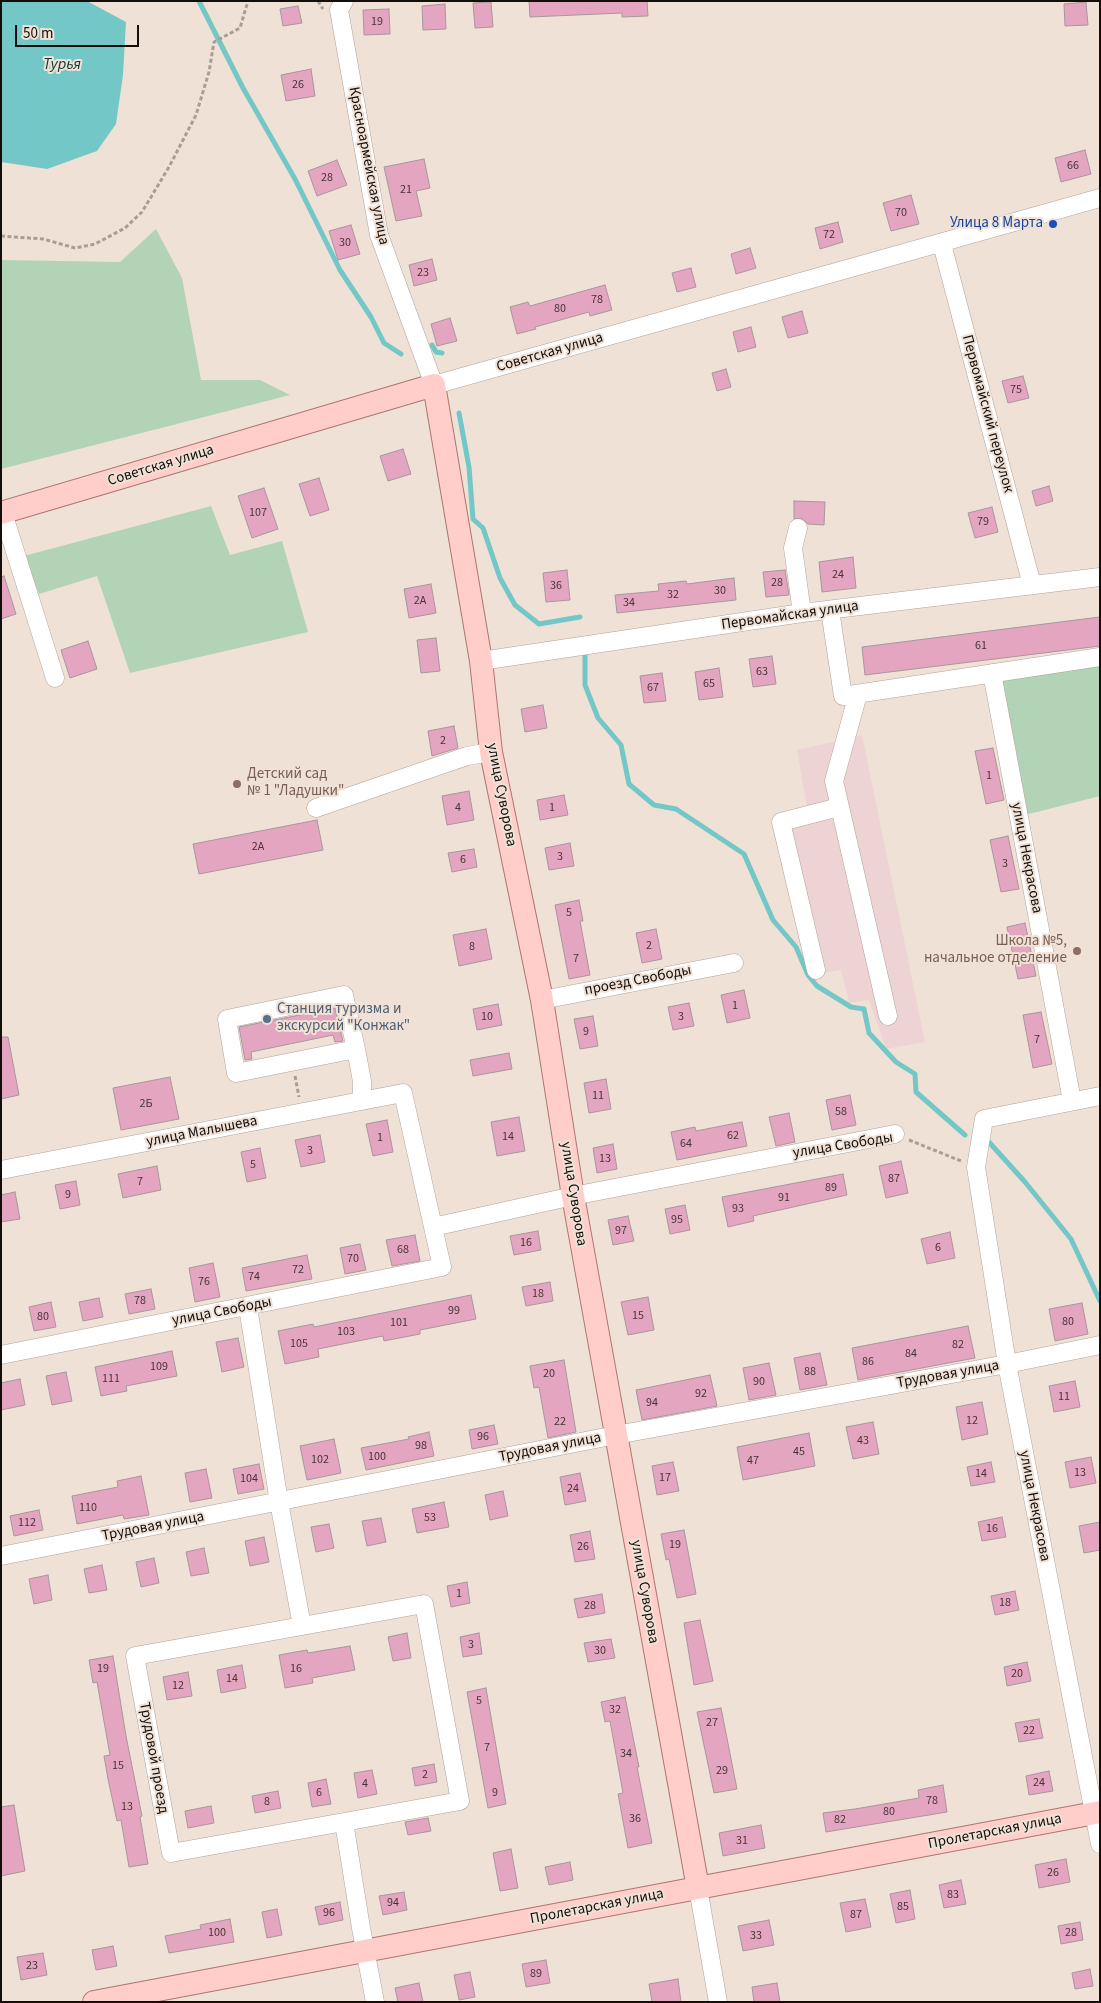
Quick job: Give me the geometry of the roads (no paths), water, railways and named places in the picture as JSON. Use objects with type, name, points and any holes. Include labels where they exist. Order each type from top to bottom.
[{"type":"main road","name":"Советская улица","points":[[2,513],[434,385]]},
{"type":"main road","name":"улица Суворова","points":[[434,385],[481,661],[491,752],[542,1000],[573,1196],[698,1888]]},
{"type":"main road","name":"Пролетарская улица","points":[[94,2002],[1097,1813]]},
{"type":"street","name":"Красноармейская улица","points":[[344,1],[339,10],[379,235],[434,385]]},
{"type":"street","name":"Советская улица","points":[[434,385],[942,244],[1100,198]]},
{"type":"street","name":"Первомайский переулок","points":[[942,244],[1032,585]]},
{"type":"street","points":[[2,513],[55,678]]},
{"type":"street","points":[[798,528],[793,548],[802,614]]},
{"type":"street","name":"Первомайская улица","points":[[481,661],[830,610],[1100,577]]},
{"type":"street","points":[[830,610],[843,696],[1100,657]]},
{"type":"street","name":"улица Некрасова","points":[[992,673],[1072,1102],[984,1119],[976,1167],[1007,1364],[1097,1813],[1100,1844]]},
{"type":"street","points":[[858,694],[834,781],[888,1016]]},
{"type":"street","points":[[316,808],[467,756],[491,752]]},
{"type":"street","points":[[816,970],[781,822],[840,807]]},
{"type":"street","name":"проезд Свободы","points":[[542,1000],[734,963]]},
{"type":"street","points":[[356,1049],[236,1073],[227,1019],[344,994],[356,1049],[362,1080],[362,1101]]},
{"type":"street","name":"улица Малышева","points":[[1,1170],[403,1093],[433,1227]]},
{"type":"street","points":[[1072,1102],[1100,1096]]},
{"type":"street","name":"улица Свободы","points":[[1,1355],[442,1267],[433,1227],[573,1196],[895,1134]]},
{"type":"street","points":[[248,1307],[279,1502],[302,1626]]},
{"type":"street","name":"Трудовая улица","points":[[1,1556],[616,1435],[1007,1364],[1100,1345]]},
{"type":"street","name":"Трудовой проезд","points":[[424,1604],[460,1801],[344,1822],[170,1853],[135,1656],[424,1604]]},
{"type":"street","points":[[344,1822],[375,2002]]},
{"type":"street","name":"улица Суворова","points":[[698,1888],[718,2002]]},
{"type":"water","name":"Турья","points":[[1,1],[87,1],[126,22],[123,75],[116,124],[97,151],[47,169],[1,162]]},
{"type":"waterway","points":[[199,1],[243,88],[295,179],[340,270],[371,317],[384,343],[401,354]]},
{"type":"waterway","points":[[432,345],[436,352],[442,353]]},
{"type":"waterway","points":[[459,413],[469,467],[473,519],[483,528],[500,578],[515,605],[539,624],[580,617]]},
{"type":"waterway","points":[[585,654],[585,685],[598,718],[621,745],[629,784],[654,805],[676,809],[744,854],[773,920],[796,947],[808,975],[817,986],[851,1007],[864,1009],[869,1033],[896,1062],[915,1074],[916,1092],[965,1135]]},
{"type":"waterway","points":[[988,1141],[1025,1182],[1071,1239],[1100,1301]]},
{"type":"place","name":"Улица 8 Марта","points":[[1053,224]]},
{"type":"place","name":"Детский сад № 1 \"Ладушки\"","points":[[237,784]]},
{"type":"place","name":"Школа №5, начальное отделение","points":[[1077,951]]},
{"type":"place","name":"Станция туризма и экскурсий \"Конжак\"","points":[[267,1019]]}]
